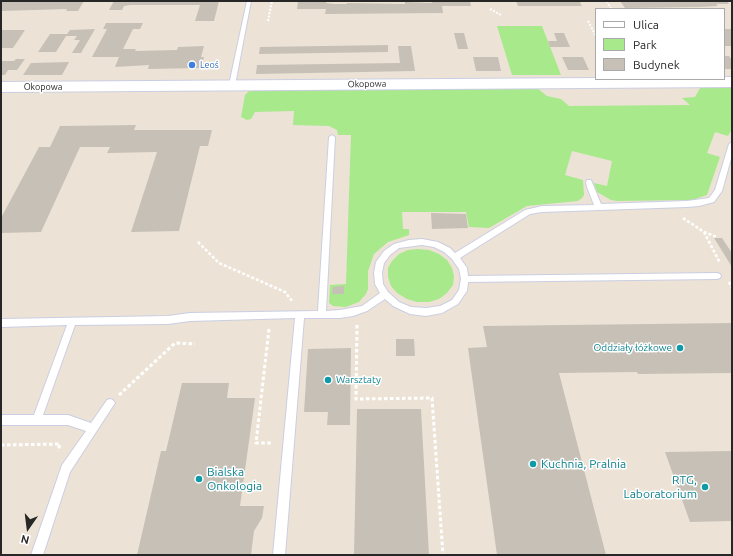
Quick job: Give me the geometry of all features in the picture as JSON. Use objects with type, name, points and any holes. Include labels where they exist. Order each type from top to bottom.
[{"type":"street","name":"Okopowa","points":[[1,87],[732,82]]},
{"type":"lane","points":[[232,85],[249,1]]},
{"type":"lane","points":[[322,314],[332,137]]},
{"type":"lane","points":[[455,257],[528,212],[542,209],[700,204],[711,200],[718,192],[732,144]]},
{"type":"lane","points":[[589,182],[599,207]]},
{"type":"lane","points":[[409,242],[422,242],[435,244],[447,250],[455,257],[463,268],[465,279],[463,291],[455,302],[442,309],[426,312],[410,310],[396,304],[385,294],[379,284],[378,273],[380,262],[387,253],[397,246],[409,242]]},
{"type":"lane","points":[[465,279],[720,272]]},
{"type":"lane","points":[[1,323],[168,320],[190,316],[270,316],[353,312],[364,309],[385,294]]},
{"type":"lane","points":[[279,555],[300,315]]},
{"type":"lane","points":[[37,420],[72,322]]},
{"type":"lane","points":[[37,555],[66,469],[110,403]]},
{"type":"lane","points":[[1,420],[68,420],[92,428]]},
{"type":"path","points":[[268,21],[272,1]]},
{"type":"path","points":[[490,9],[501,15]]},
{"type":"path","points":[[588,21],[595,31]]},
{"type":"path","points":[[665,205],[704,232],[717,237]]},
{"type":"path","points":[[704,232],[720,272]]},
{"type":"path","points":[[198,242],[220,263],[264,284],[285,292],[300,315]]},
{"type":"path","points":[[729,281],[732,288]]},
{"type":"path","points":[[270,316],[256,443],[274,444],[273,451]]},
{"type":"path","points":[[352,322],[357,322],[356,399],[432,398],[443,555]]},
{"type":"path","points":[[110,403],[175,343],[195,344]]},
{"type":"path","points":[[1,446],[60,444],[56,457]]},
{"type":"green space","points":[[497,26],[542,26],[561,75],[512,75]]},
{"type":"green space","points":[[732,85],[732,129],[728,136],[715,132],[707,153],[720,157],[707,195],[692,200],[611,200],[597,192],[594,183],[607,186],[612,161],[572,151],[565,175],[583,180],[584,195],[578,201],[527,206],[489,228],[469,227],[466,212],[402,212],[403,229],[409,229],[409,235],[388,242],[374,254],[368,271],[368,289],[366,294],[359,302],[346,307],[333,306],[329,303],[330,285],[346,284],[351,135],[338,135],[337,130],[329,126],[293,125],[294,111],[255,112],[251,119],[247,120],[241,117],[245,95],[250,90],[537,88],[547,96],[561,99],[569,106],[690,105],[682,98],[695,97],[700,88],[704,86]]},
{"type":"green space","points":[[408,250],[429,250],[439,254],[447,260],[452,268],[454,276],[453,285],[447,293],[439,299],[429,302],[417,302],[407,299],[397,293],[391,286],[388,277],[388,268],[392,261],[399,254]]},
{"type":"building","points":[[1,1],[84,1],[78,11],[66,11],[67,9],[1,11]]},
{"type":"building","points":[[114,1],[219,1],[214,21],[195,21],[200,5],[130,5],[124,6],[122,10],[109,10]]},
{"type":"building","points":[[298,1],[326,1],[326,3],[334,4],[405,4],[405,2],[432,3],[431,1],[470,1],[471,6],[442,6],[443,13],[325,14],[326,9],[297,9]]},
{"type":"building","points":[[516,1],[583,1],[580,3],[582,6],[518,6]]},
{"type":"building","points":[[620,1],[727,1],[729,4],[716,4],[718,6],[700,7],[625,8]]},
{"type":"building","points":[[106,23],[143,23],[140,29],[133,29],[123,49],[136,49],[135,51],[177,50],[178,47],[204,46],[201,57],[204,57],[201,68],[148,69],[149,65],[115,67],[119,57],[92,57],[107,29],[103,29]]},
{"type":"building","points":[[95,29],[81,53],[72,53],[80,40],[74,40],[77,36],[66,36],[56,52],[38,52],[50,34],[67,34],[70,30]]},
{"type":"building","points":[[725,29],[732,29],[732,46],[725,46]]},
{"type":"building","points":[[2,30],[25,30],[13,48],[1,48]]},
{"type":"building","points":[[454,33],[464,33],[468,49],[458,49]]},
{"type":"building","points":[[554,33],[564,33],[570,47],[550,47],[548,41],[557,41]]},
{"type":"building","points":[[388,45],[388,52],[259,54],[260,47]]},
{"type":"building","points":[[398,46],[411,46],[415,71],[256,74],[257,65],[400,63]]},
{"type":"building","points":[[725,56],[729,56],[732,60],[732,69],[725,69]]},
{"type":"building","points":[[473,57],[498,57],[501,71],[476,71]]},
{"type":"building","points":[[562,57],[583,57],[589,70],[568,70]]},
{"type":"building","points":[[16,59],[25,59],[17,70],[8,70],[5,75],[1,75],[1,61],[14,61]]},
{"type":"building","points":[[69,62],[62,75],[23,75],[31,63]]},
{"type":"building","points":[[136,125],[134,130],[212,130],[208,146],[200,146],[179,231],[131,232],[157,152],[107,153],[110,147],[80,147],[41,232],[1,233],[1,218],[39,147],[50,147],[60,126]]},
{"type":"building","points":[[431,213],[466,214],[468,228],[432,229]]},
{"type":"building","points":[[714,238],[722,238],[732,253],[732,267]]},
{"type":"building","points":[[344,286],[344,294],[332,294],[333,287]]},
{"type":"building","name":"Kuchnia, Pralnia","points":[[732,323],[732,373],[559,373],[606,555],[497,555],[468,348],[487,347],[483,326]]},
{"type":"building","points":[[396,339],[414,339],[415,356],[396,356]]},
{"type":"building","name":"Warsztaty","points":[[351,348],[350,425],[327,425],[328,412],[304,412],[308,349]]},
{"type":"building","name":"Bialska Onkologia","points":[[182,383],[229,383],[227,398],[255,398],[240,506],[264,506],[262,518],[254,531],[251,555],[137,555],[161,451],[166,451]]},
{"type":"building","points":[[357,409],[421,409],[429,555],[354,555]]},
{"type":"building","name":"RTG, Laboratorium","points":[[732,451],[732,521],[690,522],[665,452]]},
{"type":"place","name":"Leoś","points":[[192,65]]},
{"type":"place","name":"Oddziały łóżkowe","points":[[680,348]]},
{"type":"place","name":"Warsztaty","points":[[328,380]]},
{"type":"place","name":"Kuchnia, Pralnia","points":[[533,464]]},
{"type":"place","name":"Bialska Onkologia","points":[[199,479]]},
{"type":"place","name":"RTG, Laboratorium","points":[[705,487]]}]
